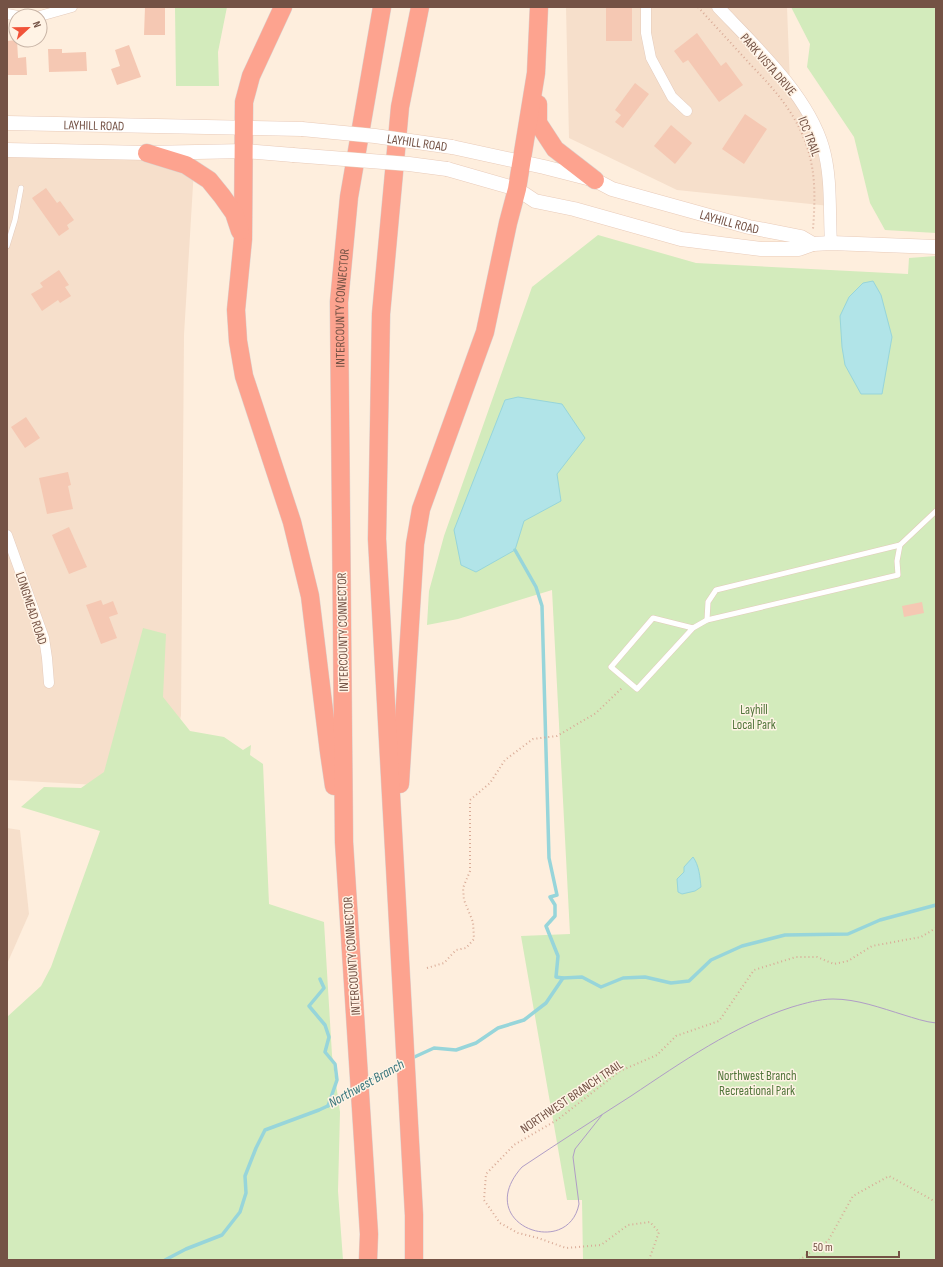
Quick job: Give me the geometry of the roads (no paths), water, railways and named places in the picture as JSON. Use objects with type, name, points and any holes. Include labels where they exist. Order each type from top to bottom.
[{"type":"highway","points":[[283,7],[251,76],[244,102],[245,151],[243,239],[236,310],[238,341],[244,376],[292,522],[310,596],[329,752],[344,842]]},
{"type":"highway","name":"INTERCOUNTY CONNECTOR","points":[[368,1260],[369,1234],[344,842],[339,302],[349,197],[382,7]]},
{"type":"highway","points":[[414,1260],[414,1215],[376,539],[381,314],[400,107],[420,7]]},
{"type":"highway","points":[[395,867],[415,544],[421,509],[485,332],[522,161],[536,73],[540,7]]},
{"type":"highway","points":[[536,73],[538,123],[555,150],[595,180]]},
{"type":"highway","points":[[147,153],[186,165],[209,180],[234,213],[243,239]]},
{"type":"main road","name":"LAYHILL ROAD","points":[[7,122],[302,129],[415,141],[452,147],[483,155],[522,161],[595,180],[612,189],[749,227],[801,237],[813,244]]},
{"type":"main road","name":"LAYHILL ROAD","points":[[7,150],[147,153],[245,151],[409,164],[447,169],[517,189],[535,201],[574,209],[681,239],[761,249],[799,249],[813,244],[831,243],[936,247]]},
{"type":"street","points":[[48,14],[72,7]]},
{"type":"street","points":[[646,7],[646,33],[651,58],[672,97],[687,112]]},
{"type":"street","name":"PARK VISTA DRIVE","points":[[718,7],[790,85],[813,121],[823,147],[828,175],[831,243]]},
{"type":"street","name":"LONGMEAD ROAD","points":[[7,535],[44,638],[49,683]]},
{"type":"lane","points":[[7,246],[15,220],[21,188]]},
{"type":"lane","points":[[707,620],[708,602],[716,590],[900,545],[936,511]]},
{"type":"lane","points":[[693,628],[654,618],[611,667],[637,689],[693,628],[707,620],[898,575],[896,561],[900,545]]},
{"type":"water","points":[[873,281],[881,295],[892,337],[882,394],[861,394],[845,365],[840,316],[849,297],[863,283]]},
{"type":"water","points":[[518,397],[562,404],[585,438],[557,474],[561,501],[524,521],[515,550],[476,572],[461,565],[454,530],[505,400]]},
{"type":"water","points":[[693,857],[698,867],[701,887],[695,891],[682,894],[678,892],[677,879],[684,872],[684,867]]},
{"type":"waterway","points":[[515,550],[536,587],[542,606],[549,858],[557,895],[550,897],[555,905],[555,916],[546,926],[558,956],[556,977],[563,978]]},
{"type":"waterway","name":"Northwest Branch","points":[[410,1059],[434,1048],[456,1050],[476,1043],[498,1028],[524,1020],[546,1003],[563,978],[582,977],[601,987],[623,978],[645,977],[671,983],[689,981],[711,960],[742,946],[785,935],[848,934],[880,920],[936,905]]},
{"type":"waterway","points":[[320,979],[324,988],[309,1006],[325,1025],[329,1037],[325,1052],[335,1064],[337,1080],[328,1106]]},
{"type":"waterway","name":"Northwest Branch","points":[[365,1083],[401,1063]]},
{"type":"waterway","name":"Northwest Branch","points":[[165,1260],[186,1249],[222,1235],[240,1212],[246,1193],[245,1176],[265,1130],[319,1110],[334,1103],[354,1090]]},
{"type":"tram line","points":[[602,1115],[575,1149],[573,1157],[579,1204],[571,1221],[558,1230],[543,1232],[527,1228],[515,1219],[508,1205],[509,1187],[522,1167],[708,1046],[749,1024],[792,1007],[828,999],[842,999],[860,1002],[920,1020],[936,1023]]},
{"type":"park label","name":"Layhill Local Park","points":[[754,716]]},
{"type":"park label","name":"Northwest Branch Recreational Park","points":[[757,1082]]}]
